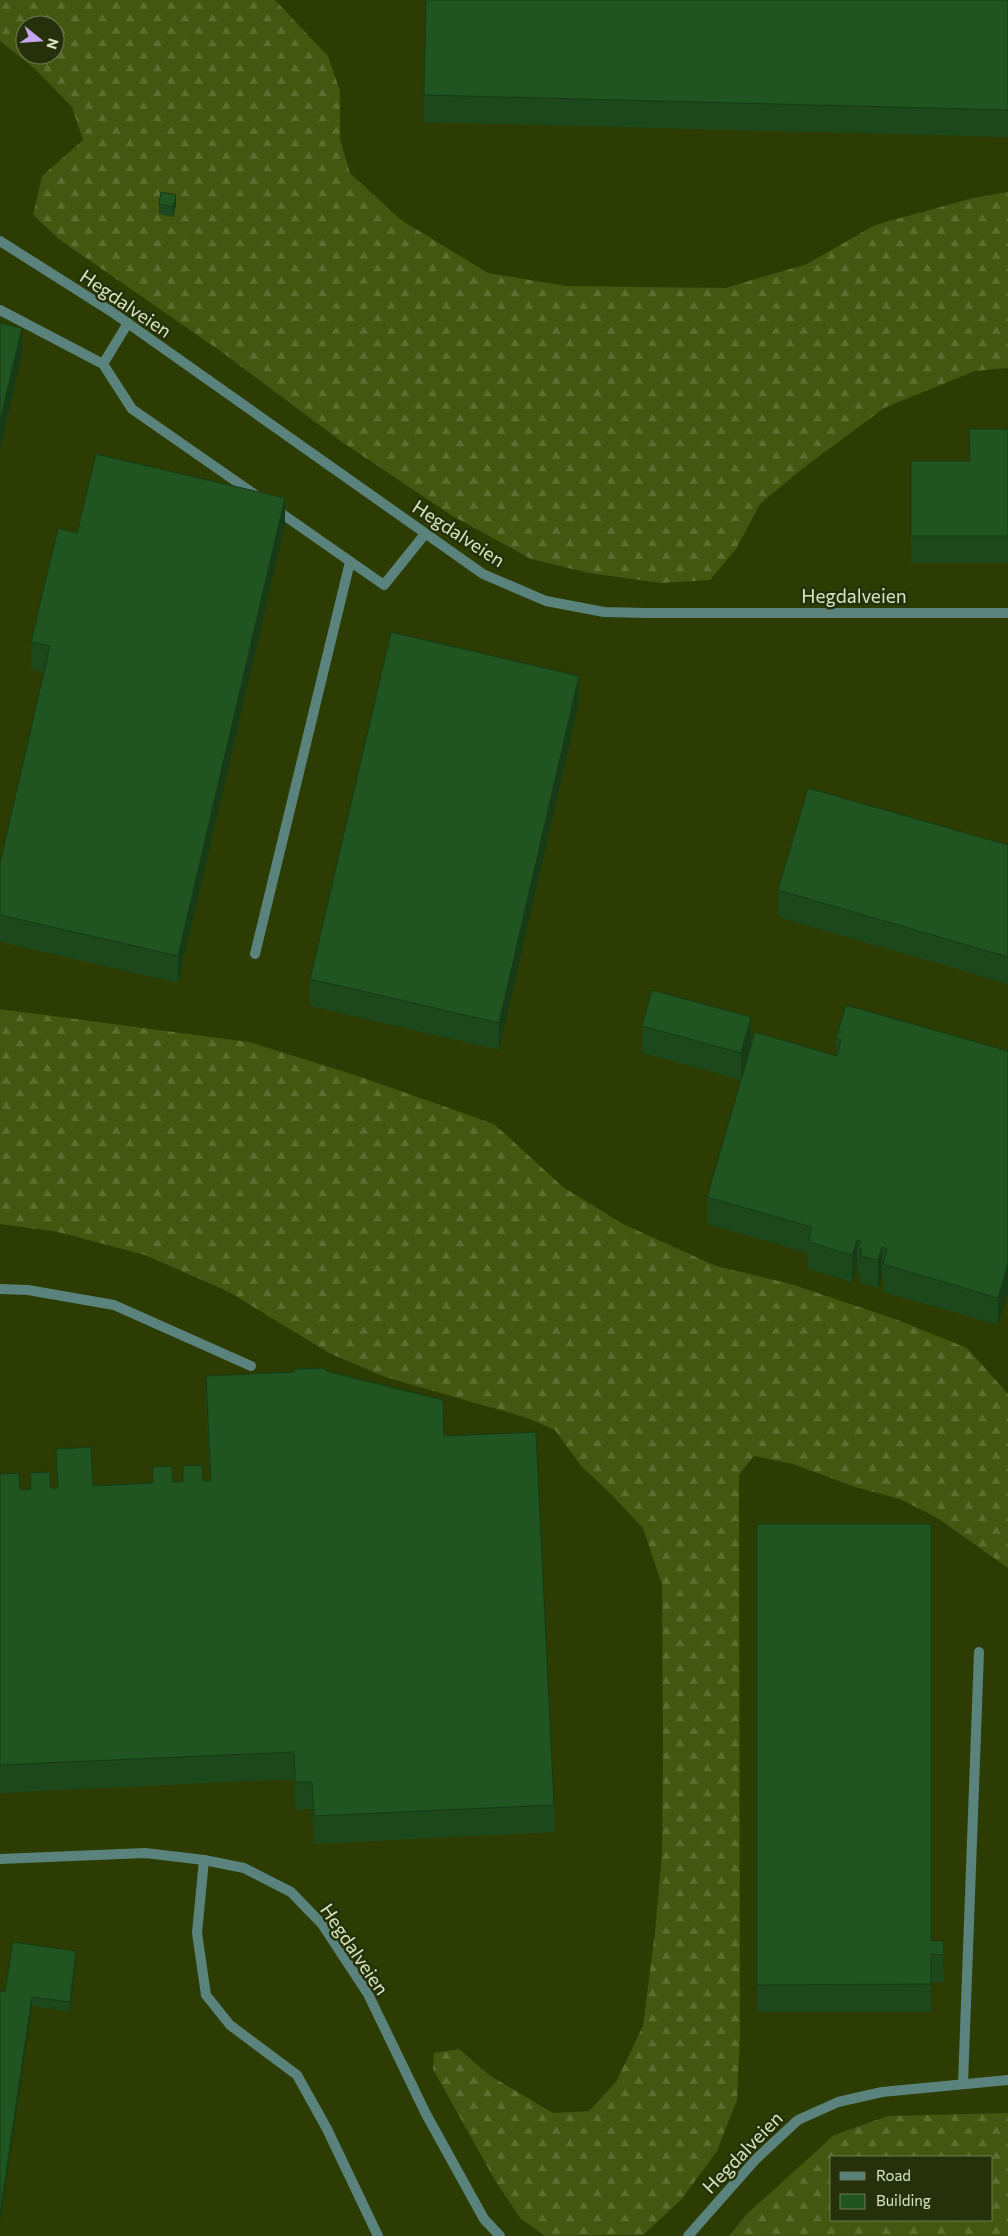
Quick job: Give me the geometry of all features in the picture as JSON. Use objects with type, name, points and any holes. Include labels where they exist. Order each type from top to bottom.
[{"type":"street","name":"Hegdalveien","points":[[0,241],[128,324],[483,574],[546,600],[604,612],[1008,612]]},
{"type":"street","points":[[0,310],[103,364],[132,410],[384,585],[425,534]]},
{"type":"street","points":[[103,364],[128,324]]},
{"type":"street","points":[[254,954],[350,562]]},
{"type":"street","points":[[0,1289],[28,1290],[114,1305],[252,1366]]},
{"type":"street","points":[[963,2084],[979,1652]]},
{"type":"street","name":"Hegdalveien","points":[[0,1859],[145,1853],[204,1860],[244,1868],[291,1892],[322,1924],[368,1994],[426,2114],[484,2219],[500,2236]]},
{"type":"street","points":[[204,1860],[197,1933],[206,1995],[230,2025],[297,2075],[327,2129],[378,2236]]},
{"type":"street","name":"Hegdalveien","points":[[688,2236],[756,2159],[798,2120],[838,2102],[882,2092],[1008,2080]]},
{"type":"green space","points":[[0,0],[275,0],[328,56],[340,91],[340,139],[350,173],[401,220],[488,273],[566,286],[725,288],[807,264],[875,225],[973,198],[1008,192],[1008,368],[975,371],[884,408],[802,469],[760,504],[736,549],[710,580],[661,583],[589,573],[531,559],[451,515],[342,442],[219,350],[60,240],[33,215],[42,176],[83,140],[72,107],[30,65],[65,65],[65,15],[15,15],[15,53],[0,41]]},
{"type":"green space","points":[[0,1009],[249,1042],[355,1075],[494,1124],[563,1187],[623,1224],[716,1266],[791,1284],[895,1319],[967,1348],[1008,1394],[1008,1568],[939,1519],[900,1499],[855,1487],[793,1464],[754,1456],[739,1475],[740,2038],[737,2100],[717,2151],[681,2200],[643,2235],[545,2236],[521,2219],[496,2182],[433,2069],[434,2053],[459,2049],[489,2075],[553,2113],[589,2111],[616,2082],[643,2026],[655,1932],[662,1854],[663,1757],[662,1585],[643,1528],[581,1466],[555,1430],[524,1417],[385,1377],[329,1353],[229,1292],[145,1255],[58,1232],[0,1224]]},
{"type":"green space","points":[[1008,2113],[1008,2236],[729,2236],[747,2214],[834,2135],[888,2116]]},
{"type":"building","points":[[426,0],[1008,0],[1008,110],[424,95]]},
{"type":"building","points":[[161,192],[176,195],[173,207],[159,204]]},
{"type":"building","points":[[0,323],[22,328],[0,421]]},
{"type":"building","points":[[969,429],[1008,429],[1008,536],[911,536],[911,461],[970,461]]},
{"type":"building","points":[[96,454],[285,498],[178,956],[0,915],[0,863],[50,646],[31,642],[58,528],[77,533]]},
{"type":"building","points":[[391,632],[579,676],[499,1023],[310,979]]},
{"type":"building","points":[[808,788],[1008,845],[1008,957],[778,890]]},
{"type":"building","points":[[652,990],[751,1017],[741,1053],[642,1026]]},
{"type":"building","points":[[846,1005],[1008,1051],[1008,1264],[998,1298],[883,1264],[887,1249],[882,1247],[878,1260],[860,1256],[862,1249],[858,1248],[861,1241],[857,1240],[852,1255],[808,1242],[812,1227],[707,1197],[755,1032],[837,1056],[841,1040],[836,1038]]},
{"type":"building","points":[[326,1368],[326,1371],[443,1400],[444,1436],[536,1432],[554,1805],[314,1816],[312,1782],[295,1782],[294,1752],[0,1765],[0,1474],[19,1473],[20,1490],[31,1489],[30,1473],[50,1472],[50,1488],[58,1488],[56,1449],[91,1447],[93,1486],[153,1483],[153,1467],[172,1466],[173,1482],[183,1482],[183,1466],[202,1465],[203,1481],[211,1481],[206,1376],[294,1372],[294,1369]]},
{"type":"building","points":[[757,1524],[931,1524],[931,1941],[943,1941],[944,1955],[931,1954],[931,1984],[757,1985]]},
{"type":"building","points":[[13,1942],[76,1951],[70,2002],[32,1997],[0,2215],[0,1991],[5,1992]]}]
